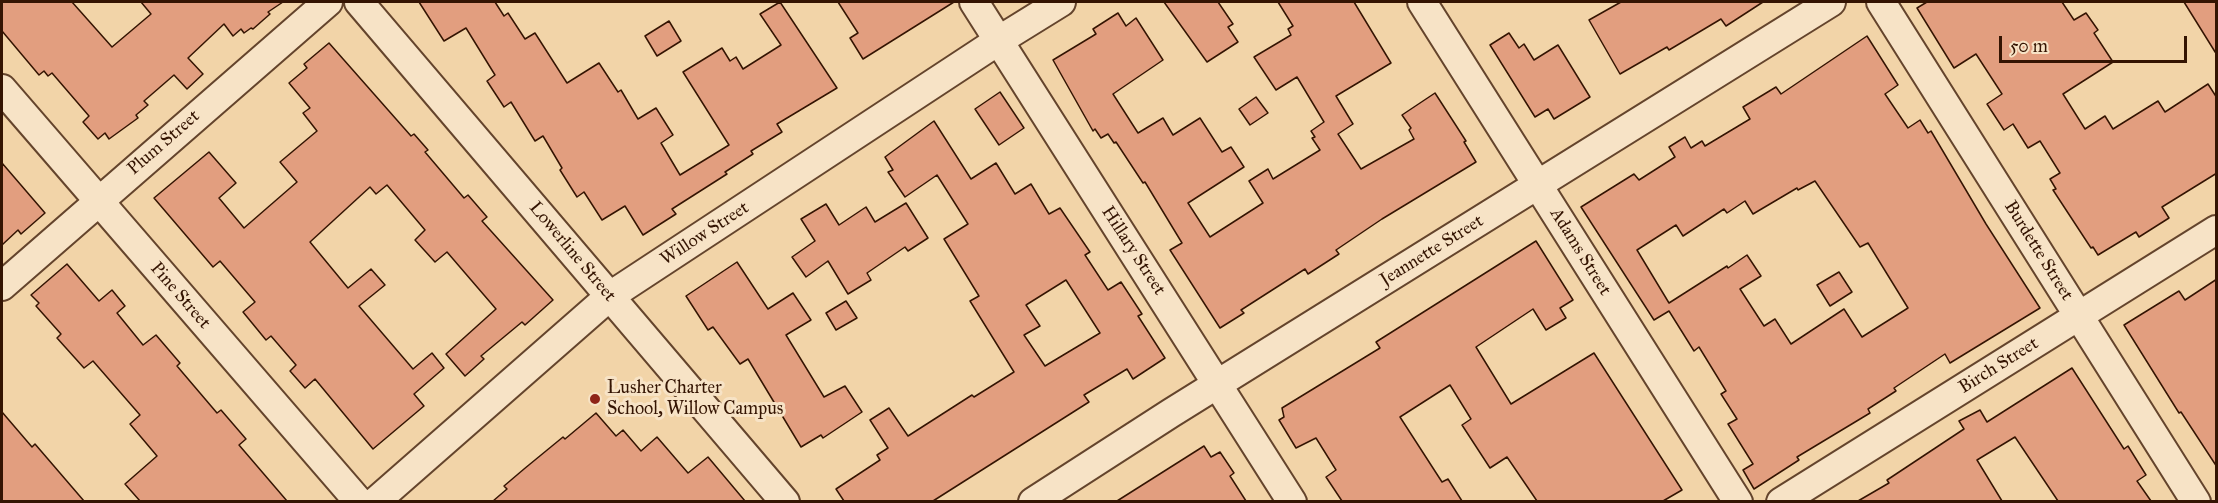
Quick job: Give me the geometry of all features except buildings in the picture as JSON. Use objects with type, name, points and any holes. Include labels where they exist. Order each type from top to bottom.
[{"type":"street","name":"Plum Street","points":[[2,285],[328,2]]},
{"type":"street","name":"Lowerline Street","points":[[359,2],[785,501]]},
{"type":"street","name":"Hillary Street","points":[[974,2],[1292,501]]},
{"type":"street","name":"Willow Street","points":[[375,501],[610,296],[1061,2]]},
{"type":"street","name":"Adams Street","points":[[1422,2],[1738,501]]},
{"type":"street","name":"Jeannette Street","points":[[1033,501],[1831,2]]},
{"type":"street","name":"Burdette Street","points":[[1881,2],[2196,501]]},
{"type":"street","name":"Pine Street","points":[[2,89],[359,501]]},
{"type":"street","name":"Birch Street","points":[[1781,501],[2217,230]]},
{"type":"place","name":"Lusher Charter School, Willow Campus","points":[[595,399]]}]
